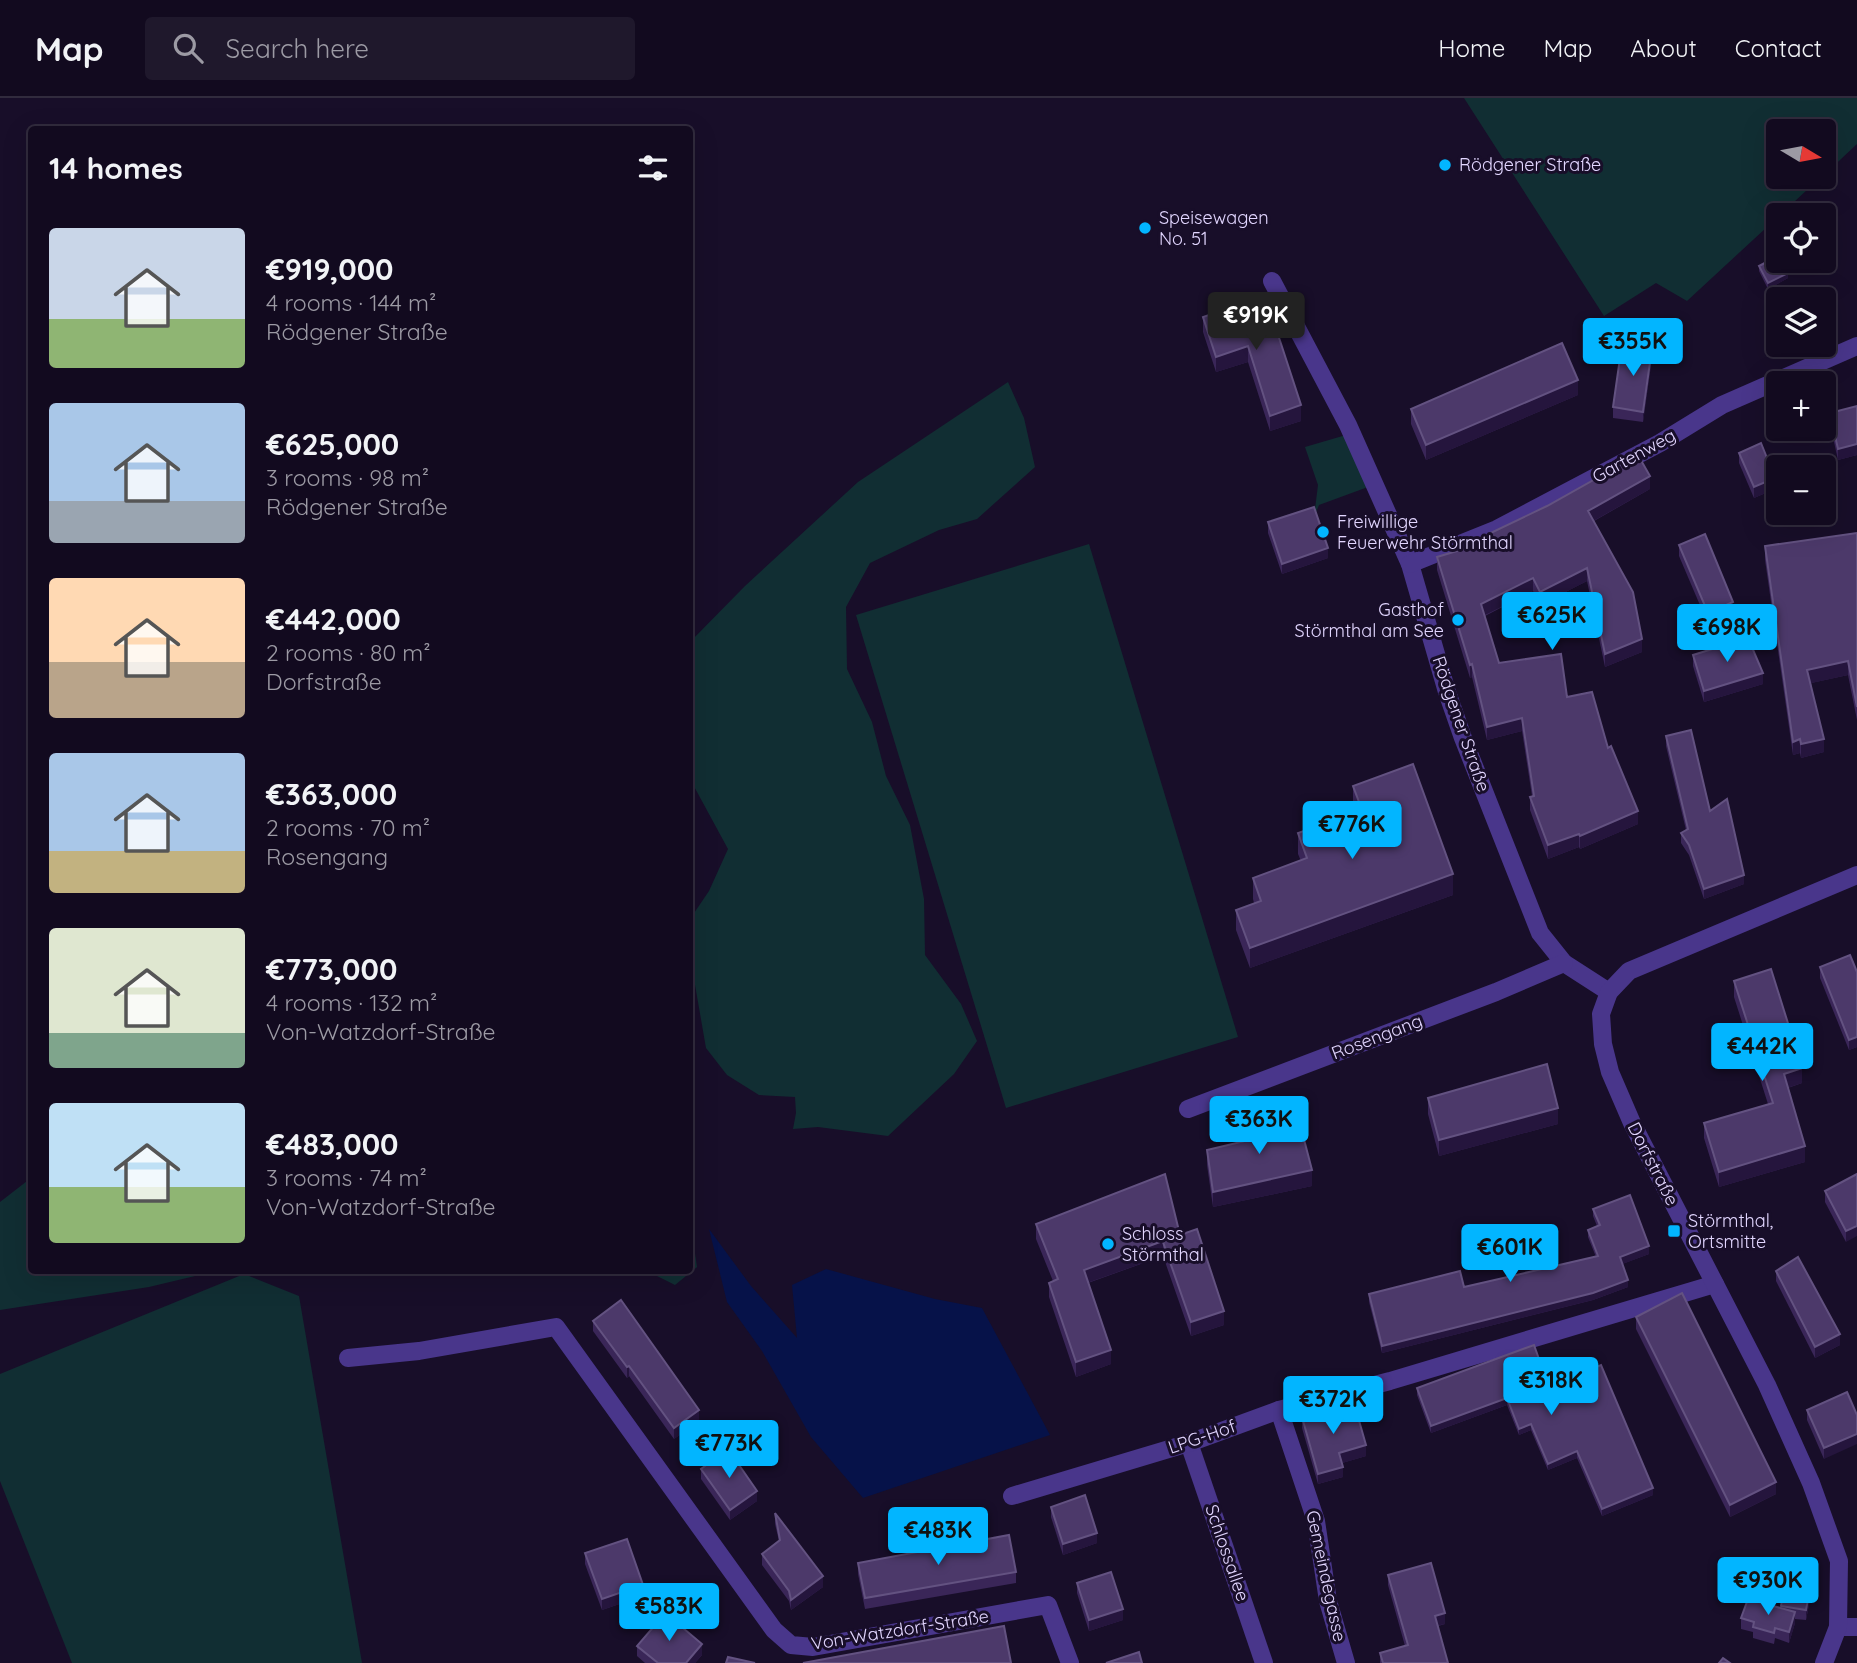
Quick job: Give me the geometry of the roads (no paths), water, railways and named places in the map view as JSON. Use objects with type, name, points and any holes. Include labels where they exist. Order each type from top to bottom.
[{"type":"street","name":"Rödgener Straße","points":[[1272,281],[1348,425],[1410,564],[1447,692],[1540,933],[1564,963],[1609,992]]},
{"type":"street","name":"Gartenweg","points":[[1410,564],[1497,529],[1660,443],[1722,405],[1857,346]]},
{"type":"street","points":[[1609,992],[1629,971],[1857,875]]},
{"type":"street","name":"Rosengang","points":[[1188,1109],[1564,963]]},
{"type":"street","name":"Dorfstraße","points":[[1609,992],[1601,1014],[1603,1044],[1610,1072],[1632,1123],[1768,1385],[1811,1483],[1835,1548],[1839,1561],[1838,1627],[1824,1663]]},
{"type":"street","name":"LPG-Hof","points":[[1012,1496],[1189,1443],[1279,1410],[1390,1381],[1715,1284]]},
{"type":"street","name":"Von-Watzdorf-Straße","points":[[348,1358],[419,1350],[556,1327],[774,1630],[791,1645],[813,1647],[1048,1605],[1070,1663]]},
{"type":"street","name":"Gemeindegasse","points":[[1279,1410],[1316,1521],[1328,1601],[1346,1663]]},
{"type":"street","name":"Schlossallee","points":[[1189,1443],[1265,1663]]},
{"type":"street","points":[[1838,1627],[1857,1627]]},
{"type":"place","name":"Rödgener Straße","points":[[1445,165]]},
{"type":"place","name":"Speisewagen No. 51","points":[[1145,228]]},
{"type":"place","name":"Freiwillige Feuerwehr Störmthal","points":[[1323,532]]},
{"type":"place","name":"Gasthof Störmthal am See","points":[[1458,620]]},
{"type":"place","name":"Störmthal, Ortsmitte","points":[[1674,1231]]},
{"type":"place","name":"Schloss Störmthal","points":[[1108,1244]]}]
